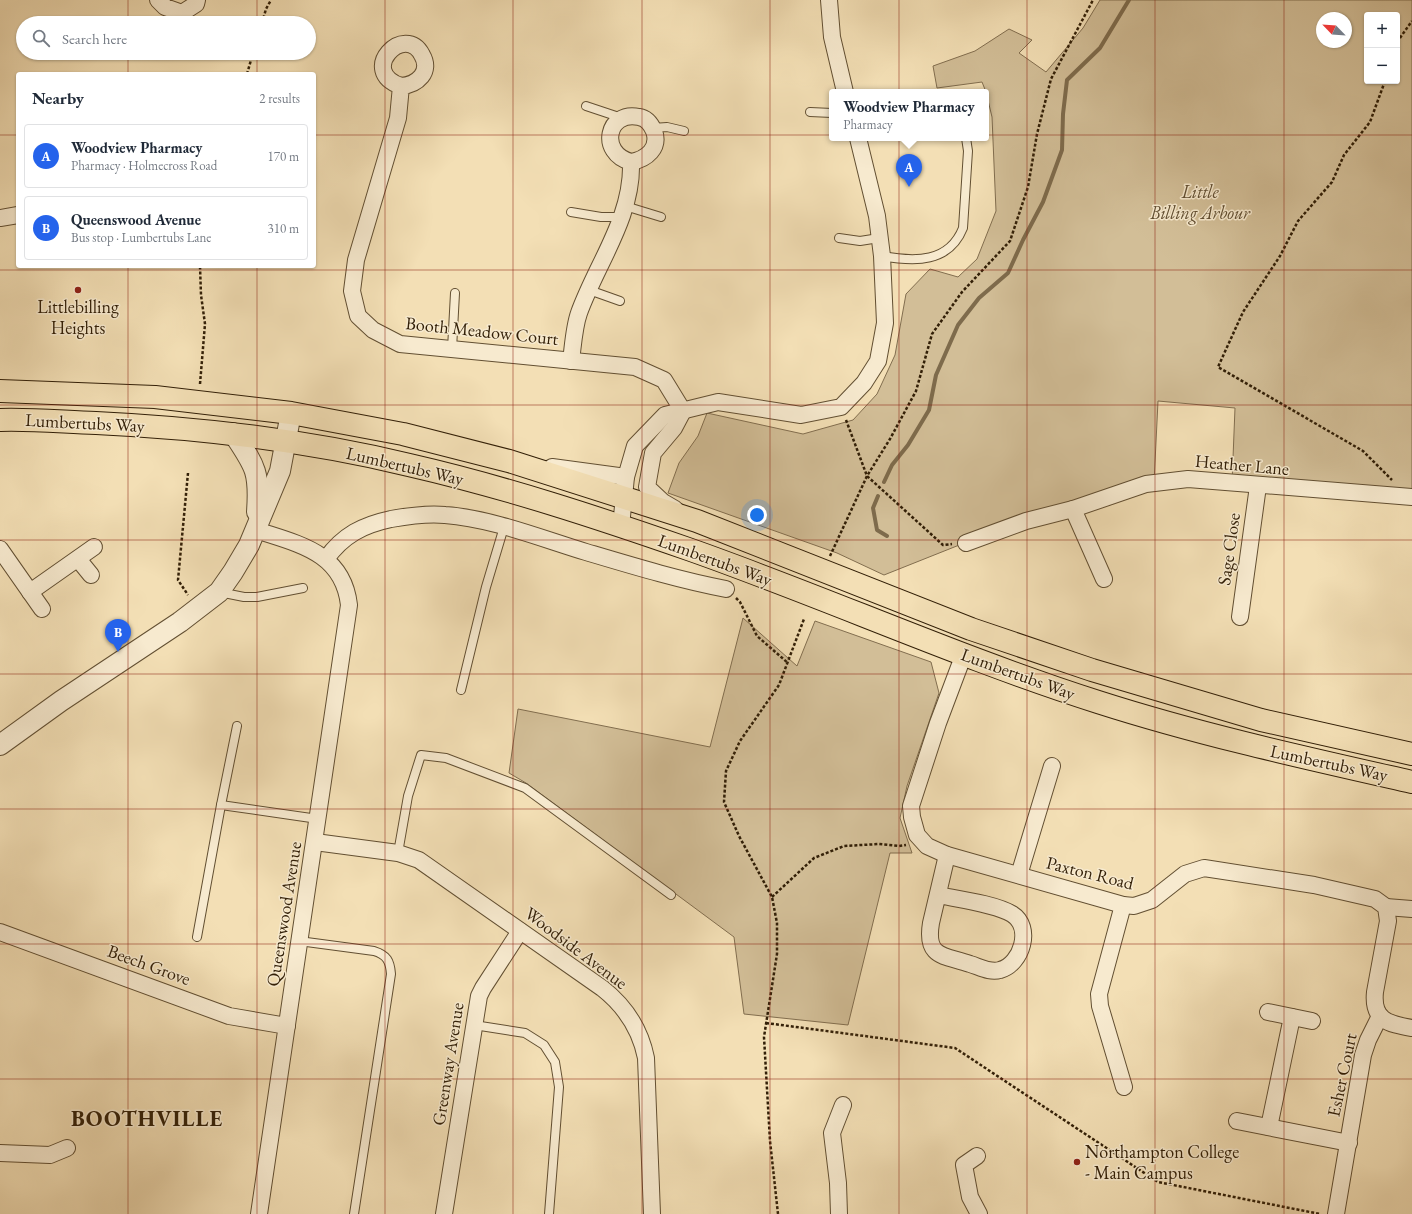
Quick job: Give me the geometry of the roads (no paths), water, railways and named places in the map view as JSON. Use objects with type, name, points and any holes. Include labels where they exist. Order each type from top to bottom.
[{"type":"highway","name":"Lumbertubs Way","points":[[0,391],[155,397],[291,413],[403,434],[509,461],[624,487],[697,521],[971,629],[1092,670],[1261,720],[1412,754]]},
{"type":"highway","name":"Lumbertubs Way","points":[[0,420],[150,426],[233,433],[286,441],[407,464],[500,489],[621,526],[785,585],[879,623],[1096,702],[1252,746],[1412,782]]},
{"type":"street","points":[[158,0],[165,7],[182,12],[196,4],[197,0]]},
{"type":"street","points":[[829,0],[832,37],[844,89]]},
{"type":"street","name":"Booth Meadow Court","points":[[401,86],[398,118],[356,260],[352,291],[358,316],[372,330],[400,344],[635,367],[664,380],[683,411]]},
{"type":"street","points":[[630,116],[642,118],[653,128],[656,136],[653,150],[648,156],[641,160],[631,162],[616,156],[612,149],[609,138],[616,123],[622,118],[630,116]]},
{"type":"street","points":[[621,526],[624,487],[634,446],[665,415],[718,402],[801,415],[841,407],[864,383],[878,361],[885,323],[882,256],[877,216],[859,141]]},
{"type":"street","points":[[571,361],[578,314],[623,212],[632,178],[631,162]]},
{"type":"street","points":[[0,218],[16,215]]},
{"type":"street","points":[[683,411],[674,428],[653,453],[646,487],[663,502],[697,521]]},
{"type":"street","points":[[0,745],[61,701],[198,609],[219,592],[233,572],[256,530],[280,471],[291,413]]},
{"type":"street","points":[[233,433],[254,465],[259,486],[256,530]]},
{"type":"street","name":"Heather Lane","points":[[966,543],[1026,521],[1073,509],[1146,484],[1188,480],[1411,497]]},
{"type":"street","name":"Sage Close","points":[[1240,617],[1258,486]]},
{"type":"street","points":[[1073,509],[1104,579]]},
{"type":"street","name":"Lumbertubs Way","points":[[326,559],[334,547],[354,530],[402,517],[445,514],[466,517],[504,527],[682,580],[726,589]]},
{"type":"street","name":"Queenswood Avenue","points":[[256,530],[307,548],[326,559],[338,572],[344,583],[349,604],[259,1214]]},
{"type":"street","points":[[30,592],[94,548]]},
{"type":"street","points":[[0,549],[42,609]]},
{"type":"street","points":[[78,559],[91,575]]},
{"type":"street","name":"Paxton Road","points":[[964,654],[914,793],[912,817],[914,829],[922,841],[936,850],[947,855],[1123,905],[1134,906],[1147,902],[1185,874],[1204,868],[1314,885],[1375,899],[1386,907]]},
{"type":"street","points":[[1019,875],[1052,766]]},
{"type":"street","name":"Woodside Avenue","points":[[315,842],[398,853],[419,860],[430,866],[611,995],[628,1014],[640,1034],[646,1058],[652,1214]]},
{"type":"street","points":[[938,895],[998,909],[1014,915],[1020,920],[1024,934],[1018,955],[1014,961],[1001,970],[988,970],[967,962],[942,957],[937,954],[933,948],[930,932],[938,895],[947,855]]},
{"type":"street","points":[[1123,905],[1100,983],[1099,994],[1100,1006],[1124,1087]]},
{"type":"street","points":[[1412,909],[1386,907],[1388,921],[1374,1002],[1380,1016],[1392,1024],[1412,1028]]},
{"type":"street","name":"Greenway Avenue","points":[[444,1214],[477,1002],[483,988],[520,931]]},
{"type":"street","name":"Beech Grove","points":[[0,932],[223,1014],[243,1019],[287,1026]]},
{"type":"street","points":[[1268,1012],[1312,1022]]},
{"type":"street","name":"Esher Court","points":[[1336,1214],[1363,1055],[1368,1040],[1380,1016]]},
{"type":"street","points":[[1269,1127],[1292,1017]]},
{"type":"street","points":[[839,1214],[838,1183],[832,1133],[843,1105]]},
{"type":"street","name":"Esher Court","points":[[1237,1121],[1349,1143]]},
{"type":"street","points":[[0,1153],[50,1155],[67,1148]]},
{"type":"street","points":[[977,1156],[964,1165],[970,1197],[979,1214]]},
{"type":"lane","points":[[586,106],[622,118]]},
{"type":"lane","points":[[810,112],[829,113]]},
{"type":"lane","points":[[653,128],[667,127],[684,131]]},
{"type":"lane","points":[[882,256],[896,259],[938,256],[949,249],[959,238],[963,228],[968,151],[966,141]]},
{"type":"lane","points":[[571,212],[601,217],[623,212],[661,217]]},
{"type":"lane","points":[[839,238],[860,241],[879,238]]},
{"type":"lane","points":[[589,290],[620,301]]},
{"type":"lane","points":[[452,349],[455,293]]},
{"type":"lane","points":[[461,690],[486,587],[504,527]]},
{"type":"lane","points":[[219,592],[244,597],[257,597],[303,588]]},
{"type":"lane","points":[[197,937],[237,726]]},
{"type":"lane","points":[[398,853],[408,796],[421,755],[446,758],[524,788],[671,895]]},
{"type":"lane","points":[[221,805],[318,819]]},
{"type":"lane","points":[[299,941],[374,951],[387,958],[390,965],[391,974],[354,1214]]},
{"type":"lane","points":[[474,1025],[525,1033],[544,1045],[555,1062],[559,1087],[549,1214]]},
{"type":"waterway","points":[[884,482],[892,465],[908,445],[929,410],[936,375],[958,325],[979,298],[1008,273],[1043,202],[1062,150],[1063,114],[1067,80],[1100,48],[1129,0]]},
{"type":"waterway","points":[[878,496],[873,508],[877,530],[887,536]]},
{"type":"place","name":"Woodview Pharmacy","points":[[909,187]]},
{"type":"place","name":"Littlebilling Heights","points":[[78,290]]},
{"type":"place","name":"Queenswood Avenue","points":[[118,652]]},
{"type":"place","name":"Northampton College - Main Campus","points":[[1077,1162]]},
{"type":"district","name":"BOOTHVILLE","points":[[147,1118]]},
{"type":"park label","name":"Little Billing Arbour","points":[[1200,202]]}]
